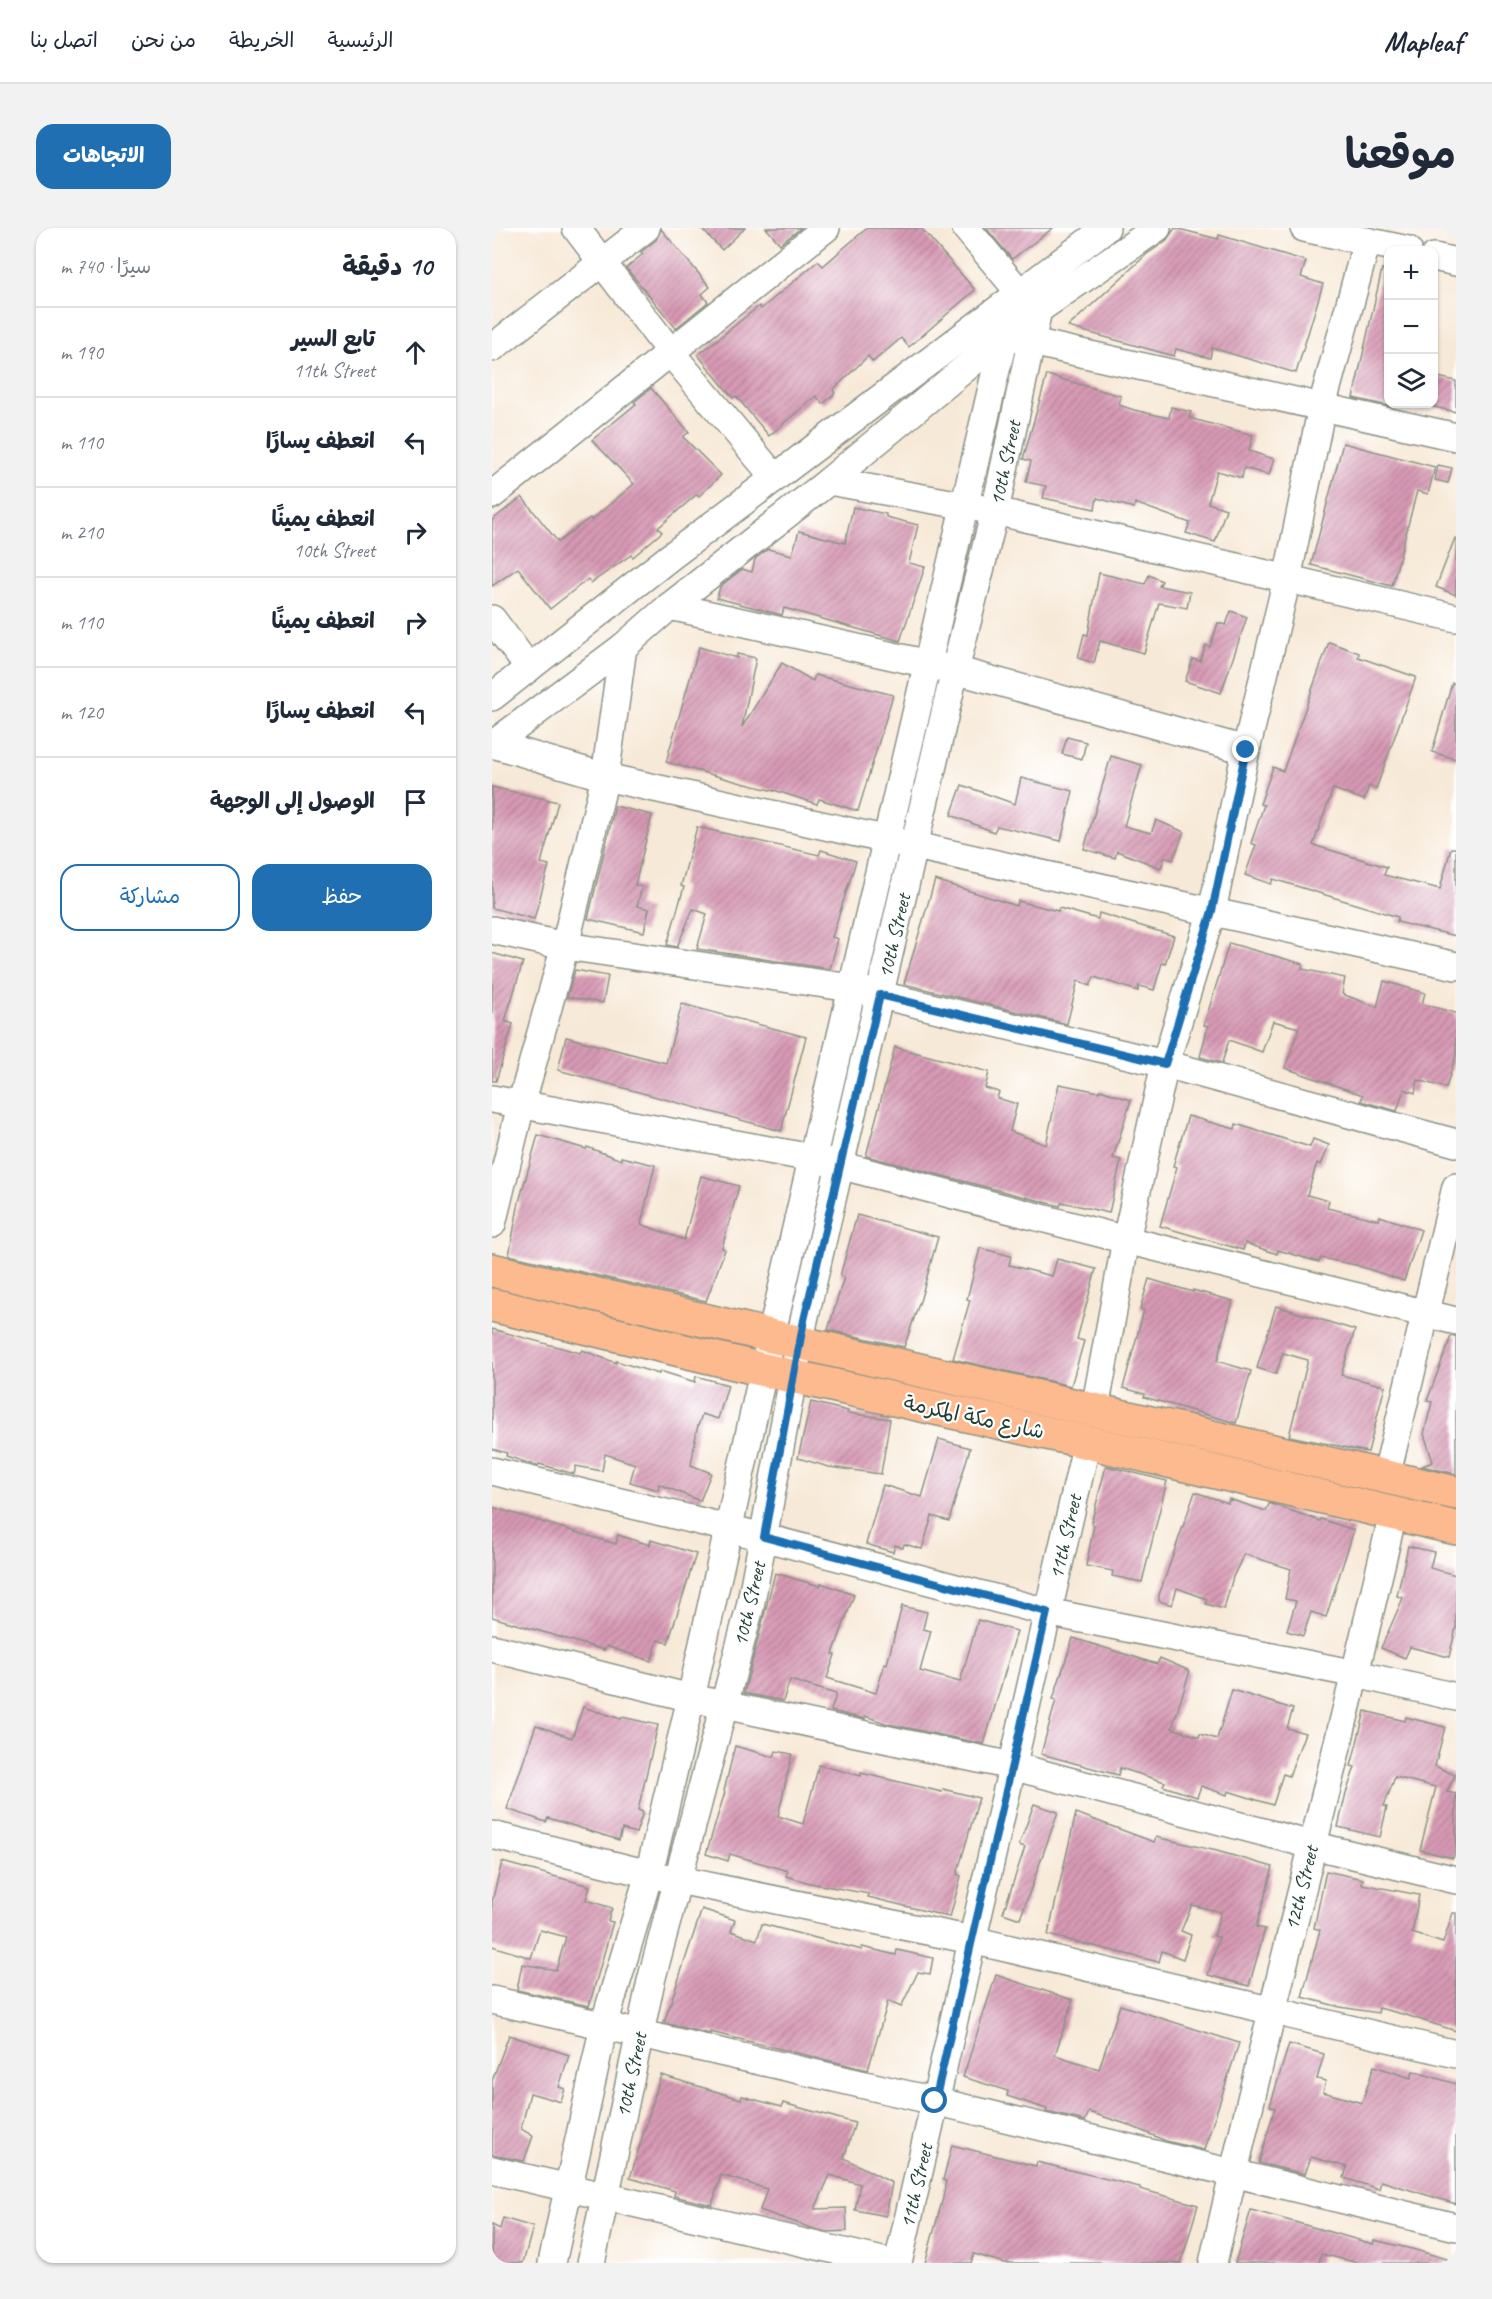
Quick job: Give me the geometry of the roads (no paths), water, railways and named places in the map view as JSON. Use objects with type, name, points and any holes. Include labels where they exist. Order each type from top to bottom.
[{"type":"main road","name":"شارع مكة المكرمة","points":[[492,1270],[785,1340],[1456,1493]]},
{"type":"main road","name":"شارع مكة المكرمة","points":[[492,1305],[779,1374],[1087,1442],[1456,1528]]},
{"type":"street","points":[[576,228],[671,353],[776,478]]},
{"type":"street","points":[[492,348],[646,228]]},
{"type":"street","points":[[492,495],[826,228]]},
{"type":"street","points":[[966,228],[1029,302]]},
{"type":"street","points":[[493,744],[623,647],[670,606],[829,481],[1004,336],[1029,302],[1106,228]]},
{"type":"street","points":[[492,697],[670,557],[776,478],[1029,302],[1157,228]]},
{"type":"street","points":[[1304,228],[1390,246]]},
{"type":"street","points":[[1095,1409],[1126,1240],[1165,1064],[1212,911],[1246,750],[1287,579],[1322,406],[1367,241]]},
{"type":"street","points":[[1438,258],[1456,262]]},
{"type":"street","name":"10th Street","points":[[785,1340],[840,1165],[955,670],[995,511],[1030,342],[1029,302]]},
{"type":"street","points":[[1004,336],[1456,436]]},
{"type":"street","name":"10th Street","points":[[591,2263],[640,2033],[750,1607],[764,1537],[779,1374],[812,1158],[1004,336]]},
{"type":"street","points":[[829,481],[995,511],[1456,618]]},
{"type":"street","points":[[670,606],[927,663],[1246,750]]},
{"type":"street","points":[[492,619],[529,668]]},
{"type":"street","points":[[492,1224],[521,1105],[565,946],[605,777],[623,647]]},
{"type":"street","points":[[493,744],[605,777],[1456,966]]},
{"type":"street","points":[[492,930],[565,946],[852,988],[1165,1064],[1456,1143]]},
{"type":"street","points":[[492,1099],[812,1158],[1126,1240],[1456,1321]]},
{"type":"street","points":[[1386,1477],[1456,1187]]},
{"type":"street","name":"10th Street","points":[[552,2263],[604,2025],[649,1874],[728,1528],[779,1374]]},
{"type":"street","name":"11th Street","points":[[898,2263],[1087,1442]]},
{"type":"street","points":[[492,1471],[764,1537],[1047,1612],[1356,1674],[1456,1697]]},
{"type":"street","name":"12th Street","points":[[1214,2263],[1271,2011],[1356,1674],[1393,1514]]},
{"type":"street","points":[[492,1648],[691,1698],[1012,1766],[1312,1845],[1456,1880]]},
{"type":"street","points":[[492,1835],[649,1874],[972,1940],[1456,2054]]},
{"type":"street","points":[[492,2000],[935,2101],[1456,2227]]},
{"type":"street","points":[[492,2170],[891,2263]]}]
